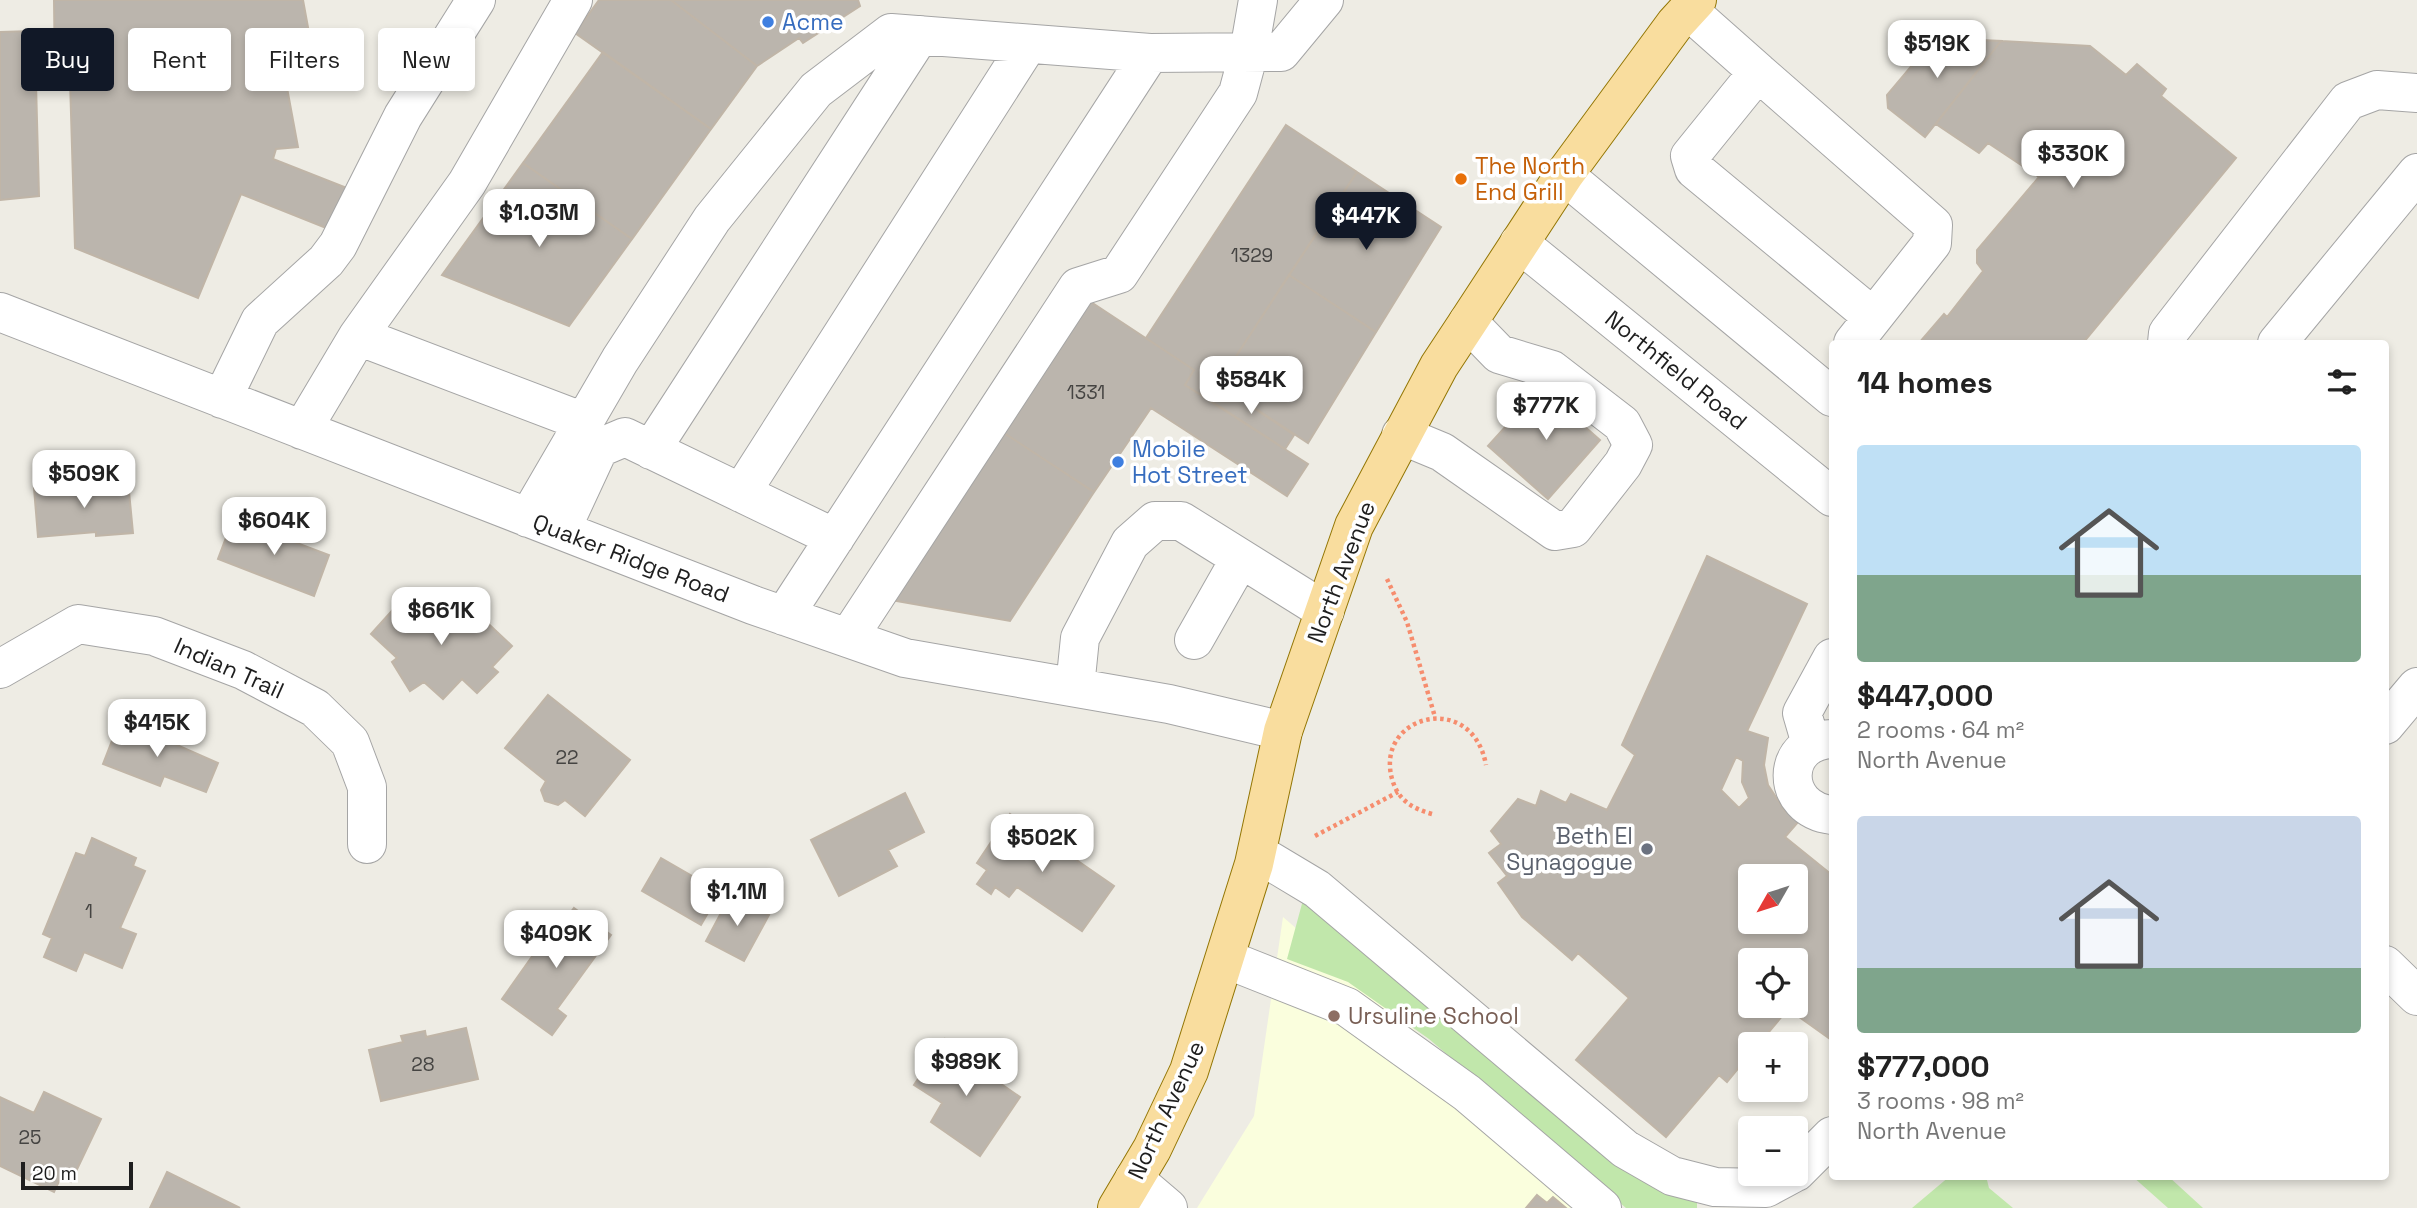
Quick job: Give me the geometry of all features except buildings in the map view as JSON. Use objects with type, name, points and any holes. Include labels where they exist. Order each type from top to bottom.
[{"type":"main road","name":"North Avenue","points":[[1126,1194],[1152,1149],[1189,1071],[1226,960],[1257,853],[1283,731],[1354,526],[1401,435],[1519,243],[1564,175],[1692,5]]},
{"type":"street","points":[[222,398],[261,321],[326,261],[338,245],[403,116],[476,0]]},
{"type":"street","points":[[302,430],[358,336],[467,183],[573,0]]},
{"type":"street","points":[[848,638],[1078,287],[1119,274],[1238,93],[1249,52],[1258,0]]},
{"type":"street","points":[[544,524],[584,422],[620,360],[712,219],[816,90],[891,33],[1150,53],[1281,52],[1324,0]]},
{"type":"street","points":[[1692,5],[1758,72],[1933,225],[1932,243],[1863,330],[1694,169],[1690,156],[1758,72]]},
{"type":"street","points":[[651,450],[920,36]]},
{"type":"street","points":[[741,493],[1028,44]]},
{"type":"street","points":[[784,616],[1150,53]]},
{"type":"street","points":[[2167,340],[2168,333],[2348,101],[2377,90],[2417,93]]},
{"type":"street","points":[[2279,340],[2417,173]]},
{"type":"street","points":[[1564,175],[1828,385]]},
{"type":"street","name":"Northfield Road","points":[[1519,243],[1829,496]]},
{"type":"street","name":"Quaker Ridge Road","points":[[0,312],[784,616],[905,658],[1168,704],[1283,731]]},
{"type":"street","points":[[1401,435],[1442,452],[1555,531],[1573,528],[1623,464],[1633,445],[1622,424],[1552,370],[1499,354],[1468,322]]},
{"type":"street","points":[[358,336],[584,422]]},
{"type":"street","points":[[544,524],[599,448],[625,437],[835,538]]},
{"type":"street","points":[[1075,687],[1080,638],[1130,543],[1155,521],[1181,522],[1325,611]]},
{"type":"street","points":[[1194,640],[1240,559]]},
{"type":"street","name":"Indian Trail","points":[[0,669],[78,624],[154,636],[243,670],[315,708],[350,742],[367,787],[367,844]]},
{"type":"street","points":[[1829,664],[1802,713],[1822,742],[1795,762],[1794,787],[1808,808],[1829,814]]},
{"type":"street","points":[[2389,719],[2417,687]]},
{"type":"street","points":[[1257,853],[1317,889],[1625,1149],[1672,1176],[1715,1187],[1770,1186]]},
{"type":"street","points":[[1226,960],[1347,1007],[1466,1093],[1602,1208]]},
{"type":"street","points":[[2389,969],[2417,996]]},
{"type":"street","points":[[1808,1159],[1829,1139]]},
{"type":"street","points":[[1126,1194],[1168,1208]]},
{"type":"path","points":[[1387,579],[1407,622],[1435,717]]},
{"type":"path","points":[[1432,814],[1416,809],[1398,792],[1389,770],[1390,755],[1396,740],[1413,724],[1435,717],[1465,725],[1483,749],[1486,765]]},
{"type":"path","points":[[1315,836],[1398,792]]},
{"type":"shaded area","name":"Ursuline School","points":[[1283,917],[1622,1208],[1197,1208],[1254,1116]]},
{"type":"green space","points":[[1303,900],[1697,1200],[1697,1208],[1626,1208],[1429,1039],[1348,982],[1287,959]]},
{"type":"green space","points":[[1945,1180],[1987,1180],[1989,1188],[2013,1208],[1912,1208]]},
{"type":"green space","points":[[2136,1180],[2172,1180],[2203,1208],[2168,1208]]},
{"type":"place","name":"Acme","points":[[768,22]]},
{"type":"place","name":"The North End Grill","points":[[1461,179]]},
{"type":"place","name":"Mobile Hot Street","points":[[1118,462]]},
{"type":"place","name":"Beth El Synagogue","points":[[1647,849]]},
{"type":"place","name":"Ursuline School","points":[[1334,1016]]}]
